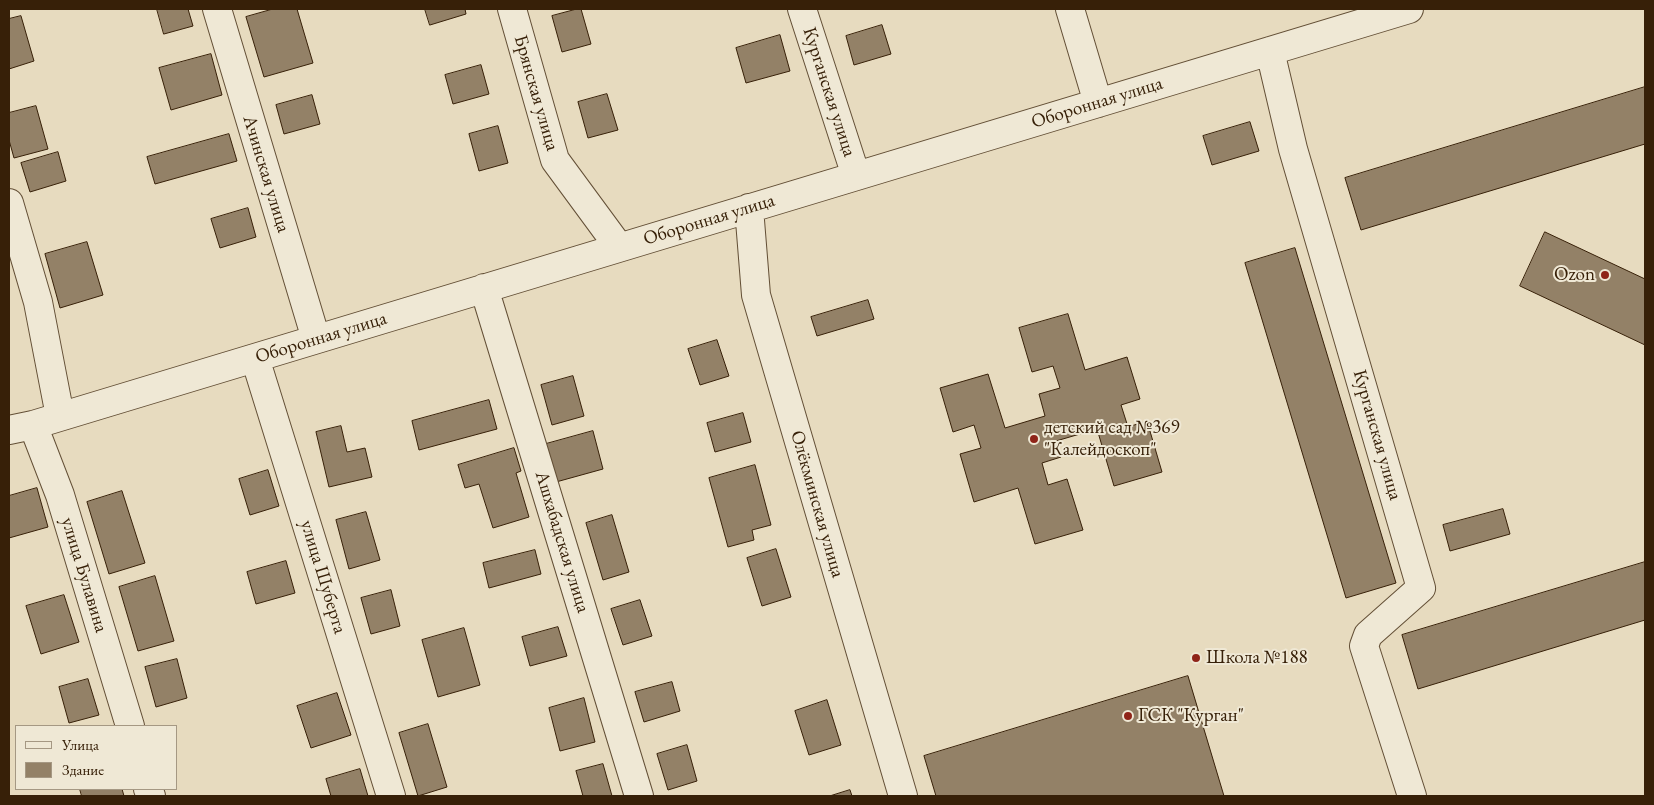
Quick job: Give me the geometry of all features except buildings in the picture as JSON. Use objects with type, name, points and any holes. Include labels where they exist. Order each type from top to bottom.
[{"type":"street","name":"Ачинская улица","points":[[217,9],[316,339]]},
{"type":"street","name":"Брянская улица","points":[[512,9],[555,160],[619,247]]},
{"type":"street","name":"Курганская улица","points":[[802,9],[856,176]]},
{"type":"street","points":[[1070,9],[1098,103]]},
{"type":"street","name":"Оборонная улица","points":[[21,428],[1270,51],[1358,16],[1409,9]]},
{"type":"street","name":"Курганская улица","points":[[1270,51],[1293,149],[1422,588],[1368,635],[1364,646],[1412,796]]},
{"type":"street","points":[[9,203],[38,302],[60,416]]},
{"type":"street","name":"Олёкминская улица","points":[[750,208],[756,295],[903,796]]},
{"type":"street","name":"Ашхабадская улица","points":[[484,288],[639,796]]},
{"type":"street","name":"улица Шуберта","points":[[255,358],[391,796]]},
{"type":"street","name":"улица Булавина","points":[[21,428],[60,495],[130,725]]},
{"type":"place","name":"Ozon","points":[[1605,275]]},
{"type":"place","name":"детский сад №369 \"Калейдоскоп\"","points":[[1034,439]]},
{"type":"place","name":"Школа №188","points":[[1196,658]]},
{"type":"place","name":"ГСК \"Курган\"","points":[[1128,716]]}]
